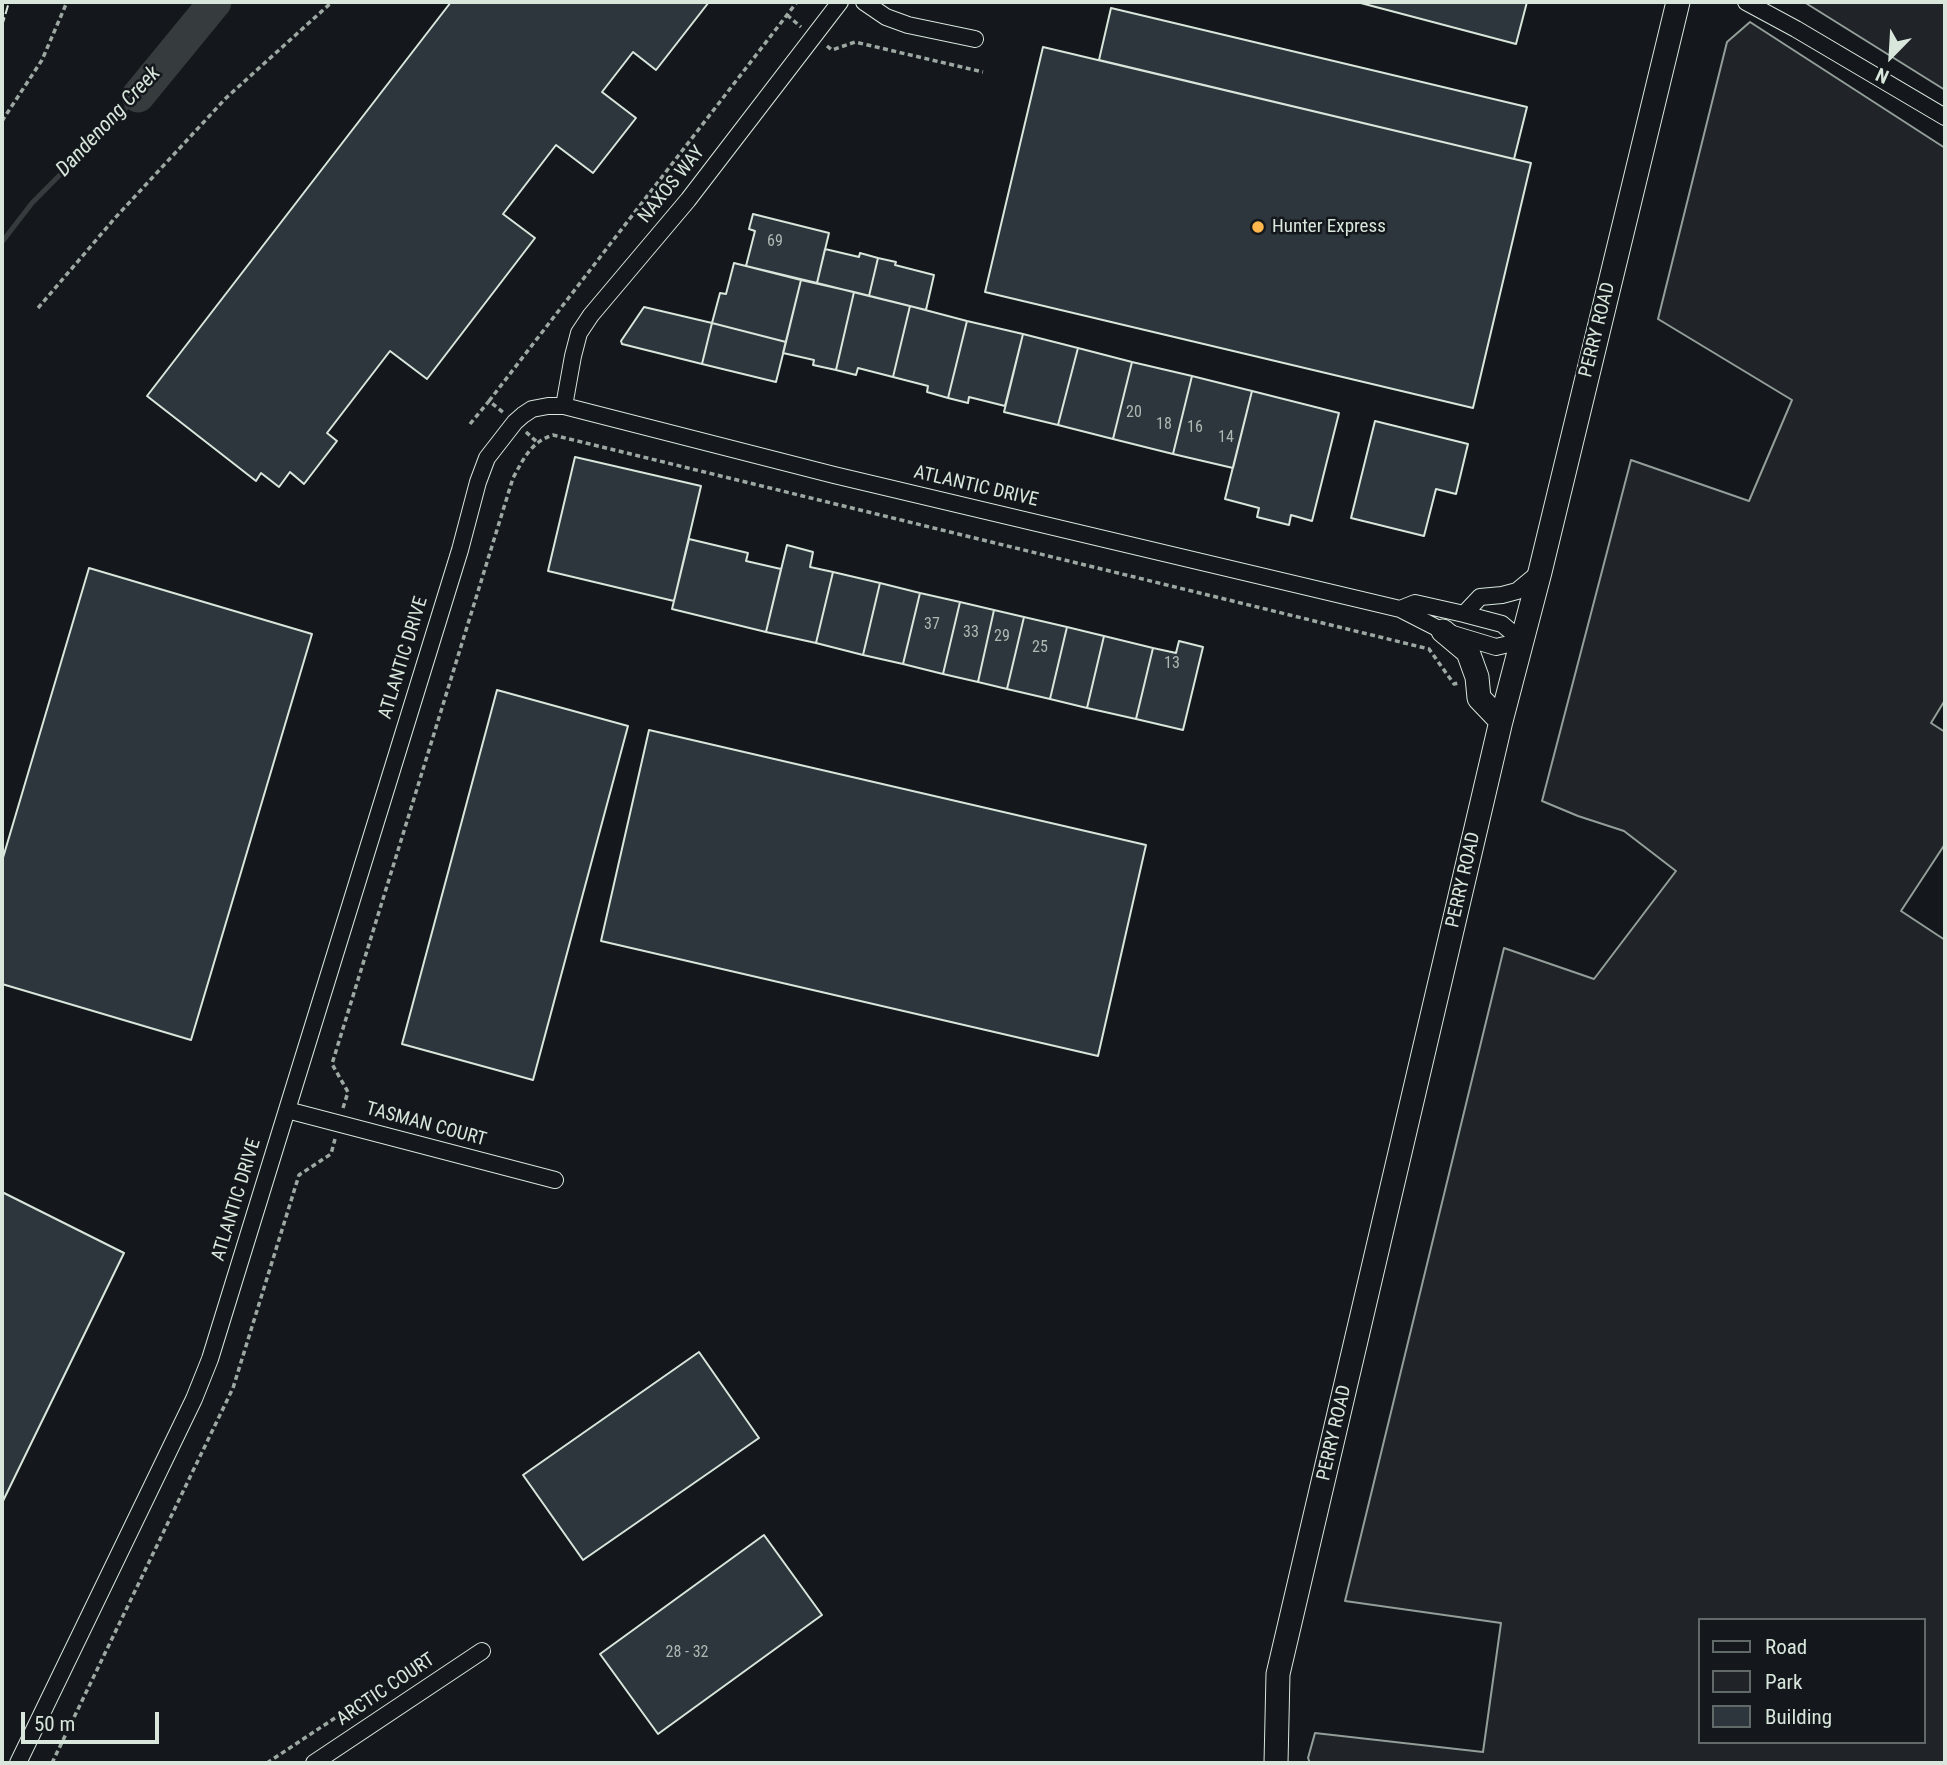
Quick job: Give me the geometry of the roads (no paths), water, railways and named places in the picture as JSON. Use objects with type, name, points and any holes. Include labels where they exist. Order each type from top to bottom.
[{"type":"main road","name":"PERRY ROAD","points":[[1276,1763],[1278,1674],[1501,721],[1540,572],[1678,2]]},
{"type":"main road","points":[[1443,631],[1468,652],[1477,677],[1479,698],[1501,721]]},
{"type":"street","name":"NAXOS WAY","points":[[564,405],[579,332],[688,200],[840,2]]},
{"type":"street","points":[[864,2],[886,18],[975,39]]},
{"type":"street","points":[[1746,2],[1875,74],[1945,117]]},
{"type":"street","name":"ATLANTIC DRIVE","points":[[18,1763],[194,1399],[210,1359],[460,550],[478,482],[487,458],[523,415],[540,408],[564,405],[834,475],[1400,609],[1443,631],[1496,647],[1522,641]]},
{"type":"street","points":[[1464,614],[1480,597],[1517,591],[1540,572]]},
{"type":"street","name":"ATLANTIC DRIVE","points":[[1400,609],[1415,603],[1464,614],[1502,624],[1522,641]]},
{"type":"street","name":"TASMAN COURT","points":[[287,1110],[555,1180]]},
{"type":"street","name":"ARCTIC COURT","points":[[314,1763],[482,1651]]},
{"type":"waterway","name":"Dandenong Creek","points":[[138,96],[215,2]]},
{"type":"waterway","name":"Dandenong Creek","points":[[2,242],[32,203],[138,96]]},
{"type":"place","name":"Hunter Express","points":[[1258,227]]}]
